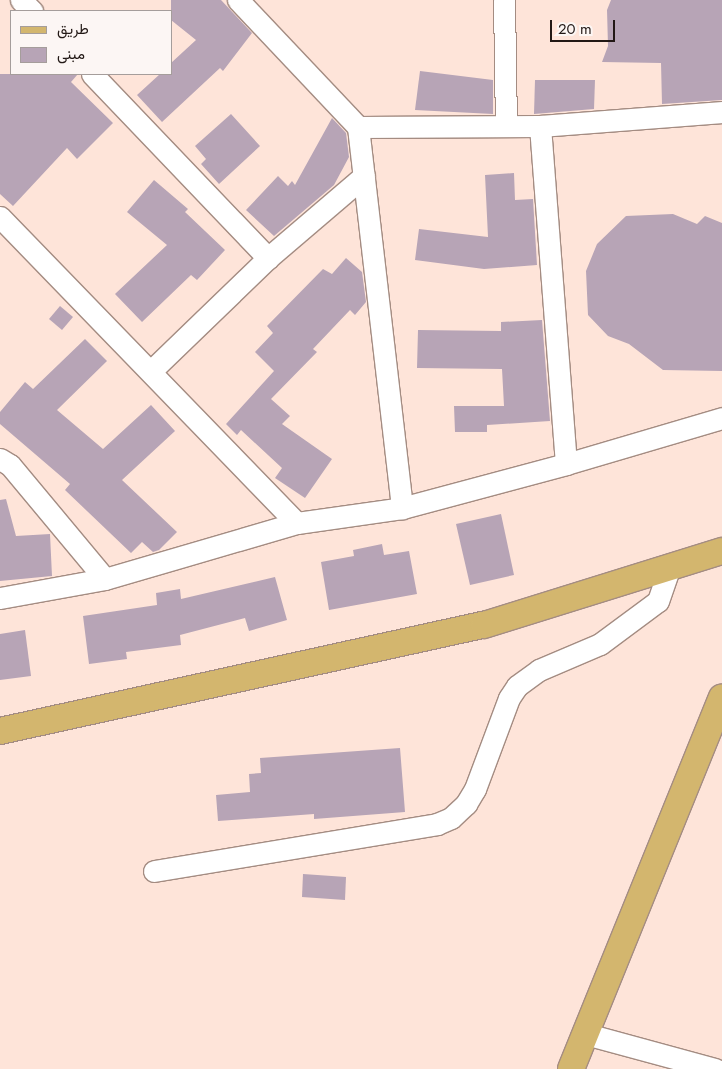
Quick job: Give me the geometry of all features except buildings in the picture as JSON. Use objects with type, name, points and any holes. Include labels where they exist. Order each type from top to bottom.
[{"type":"main road","points":[[0,731],[484,625],[722,551]]},
{"type":"main road","points":[[571,1069],[722,698]]},
{"type":"street","points":[[21,0],[31,10]]},
{"type":"street","points":[[238,0],[358,128],[402,508]]},
{"type":"street","points":[[504,0],[506,126]]},
{"type":"street","points":[[93,75],[268,258]]},
{"type":"street","points":[[358,128],[540,126],[722,112]]},
{"type":"street","points":[[540,126],[566,464]]},
{"type":"street","points":[[151,371],[268,258],[364,176]]},
{"type":"street","points":[[0,217],[297,523]]},
{"type":"street","points":[[0,598],[104,579],[297,523],[402,508],[566,464],[722,418]]},
{"type":"street","points":[[0,459],[10,465],[104,579]]},
{"type":"street","points":[[154,870],[437,824],[450,818],[466,804],[475,789],[509,698],[517,686],[539,670],[600,644],[658,601],[670,567]]},
{"type":"street","points":[[586,1034],[715,1069]]}]
